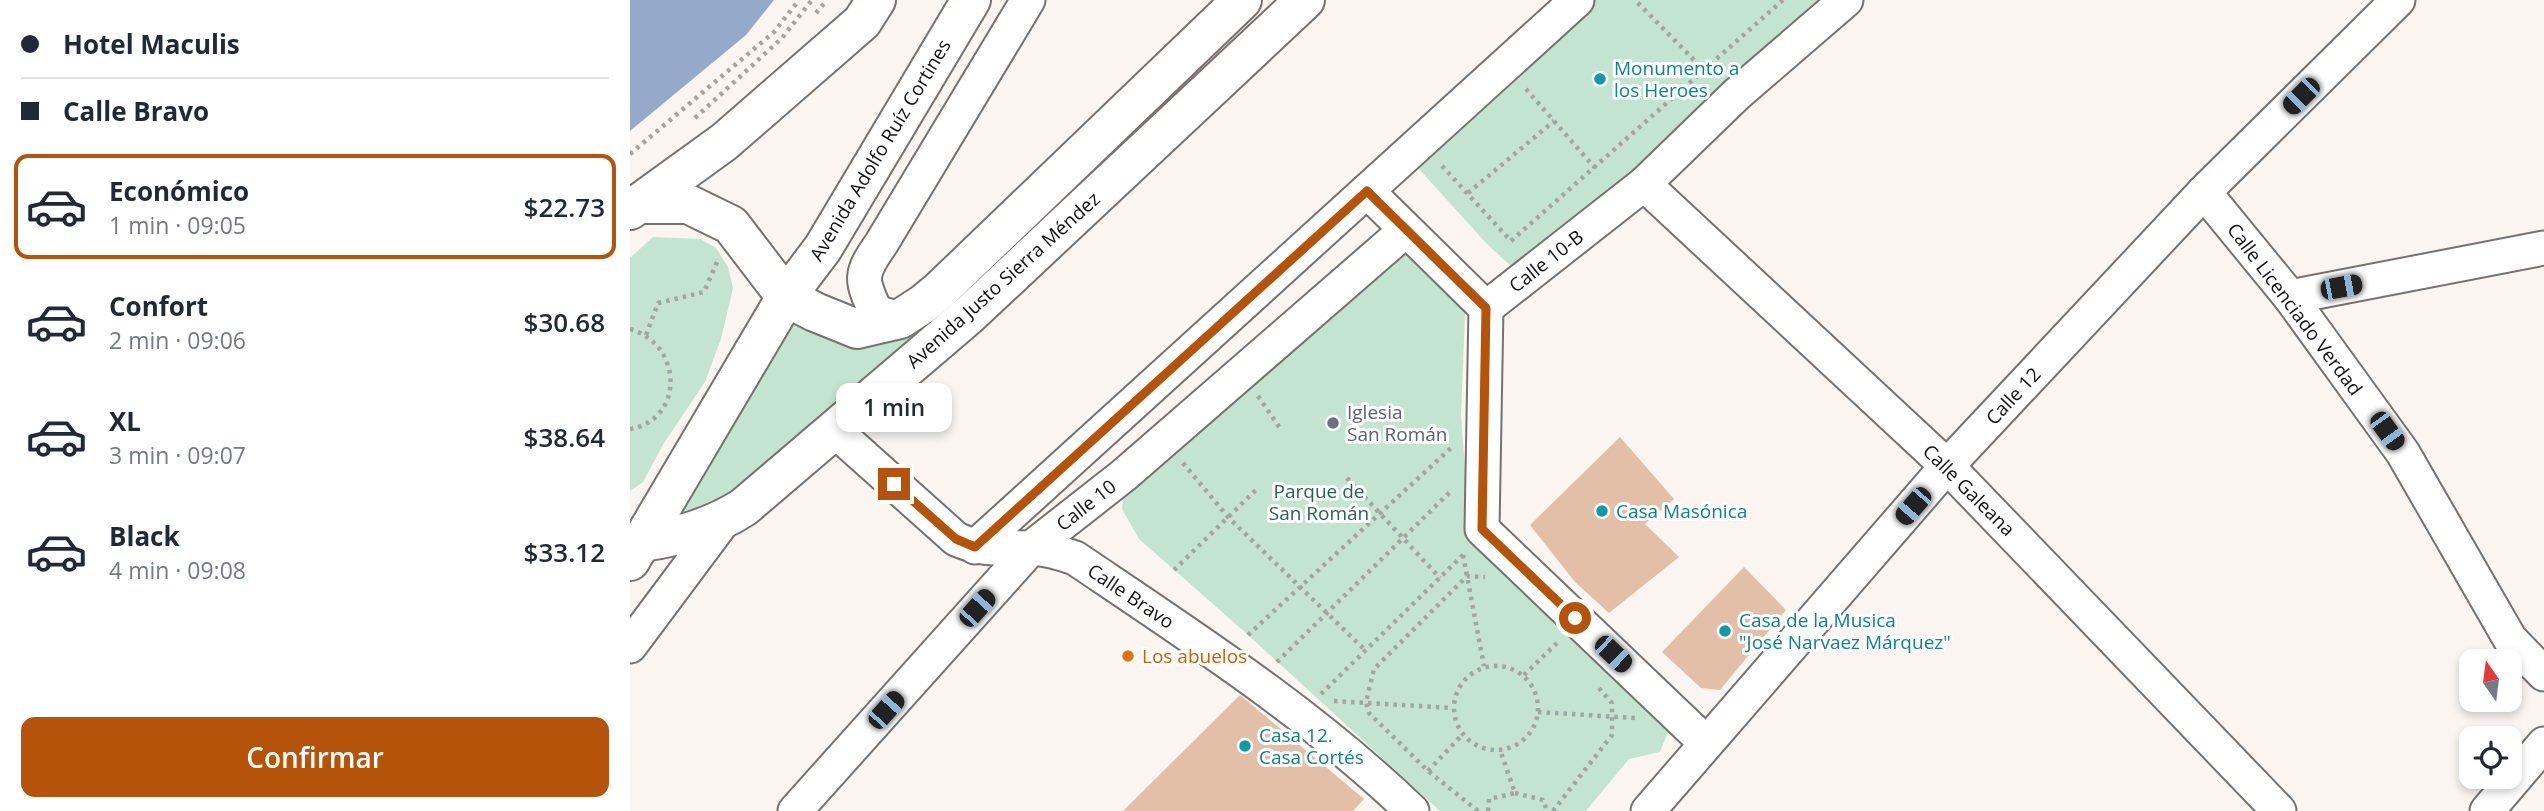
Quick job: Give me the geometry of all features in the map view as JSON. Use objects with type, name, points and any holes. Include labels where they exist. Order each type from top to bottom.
[{"type":"main road","points":[[634,207],[724,142],[862,22],[876,0]]},
{"type":"main road","name":"Avenida Adolfo Ruíz Cortines","points":[[786,297],[823,248],[971,0]]},
{"type":"main road","name":"Avenida Justo Sierra Méndez","points":[[634,207],[688,204],[731,225],[786,297],[857,329],[900,319],[939,290],[1242,0]]},
{"type":"main road","name":"Avenida Justo Sierra Méndez","points":[[634,549],[724,520],[744,507],[970,314],[1304,0]]},
{"type":"main road","name":"Avenida Justo Sierra Méndez","points":[[634,549],[786,297]]},
{"type":"street","points":[[900,319],[876,312],[864,288],[865,267],[1028,0]]},
{"type":"street","points":[[975,547],[1577,0]]},
{"type":"street","name":"Calle 10-B","points":[[1486,308],[1644,184],[1737,94],[1846,0]]},
{"type":"street","name":"Calle 12","points":[[1648,811],[1947,466],[2204,191],[2398,0]]},
{"type":"street","name":"Calle Galeana","points":[[1644,184],[1947,466],[2279,811]]},
{"type":"street","points":[[1367,191],[1486,308],[1482,529],[1706,743]]},
{"type":"street","name":"Calle Licenciado Verdad","points":[[2204,191],[2290,297],[2403,453],[2510,639],[2544,674]]},
{"type":"street","name":"Calle 10","points":[[795,811],[1031,548],[1124,475],[1406,229]]},
{"type":"street","points":[[2290,297],[2544,248]]},
{"type":"street","name":"Calle Bravo","points":[[833,429],[956,539],[975,547],[1031,548],[1075,558],[1258,681],[1385,785],[1412,811]]},
{"type":"street","points":[[630,646],[724,520]]},
{"type":"street","points":[[2487,811],[2544,744]]},
{"type":"path","points":[[630,154],[774,32],[799,0]]},
{"type":"path","points":[[694,118],[782,38],[812,0]]},
{"type":"path","points":[[1635,0],[1704,70]]},
{"type":"path","points":[[1435,159],[1511,241],[1783,0]]},
{"type":"path","points":[[1521,84],[1595,168]]},
{"type":"path","points":[[1468,193],[1554,121]]},
{"type":"path","points":[[646,335],[658,303],[704,292],[720,255]]},
{"type":"path","points":[[630,329],[656,342],[666,356],[671,373],[670,390],[664,406],[652,419],[630,429]]},
{"type":"path","points":[[1255,392],[1283,430]]},
{"type":"path","points":[[1248,635],[1454,446]]},
{"type":"path","points":[[1180,460],[1228,517],[1366,651]]},
{"type":"path","points":[[1347,478],[1440,578]]},
{"type":"path","points":[[1277,663],[1457,485]]},
{"type":"path","points":[[1174,570],[1258,488]]},
{"type":"path","points":[[1452,708],[1315,700],[1471,548]]},
{"type":"path","points":[[1463,555],[1484,666]]},
{"type":"path","points":[[1478,811],[1428,771],[1369,713],[1366,702],[1374,669],[1467,576],[1489,577]]},
{"type":"path","points":[[1548,634],[1567,653]]},
{"type":"path","points":[[1524,675],[1557,643]]},
{"type":"path","points":[[1498,665],[1524,675],[1538,698],[1534,726],[1525,738],[1514,746],[1500,750],[1479,747],[1462,735],[1452,708],[1461,682],[1484,666],[1498,665]]},
{"type":"path","points":[[1488,811],[1489,799],[1515,793],[1543,800],[1550,811],[1612,735],[1612,703],[1594,683]]},
{"type":"path","points":[[1538,712],[1637,718]]},
{"type":"path","points":[[1428,771],[1462,735]]},
{"type":"path","points":[[1500,750],[1515,793]]},
{"type":"green space","points":[[1586,0],[1846,0],[1524,278],[1487,244],[1408,157]]},
{"type":"green space","points":[[653,237],[700,239],[716,248],[728,267],[733,288],[721,339],[705,382],[664,443],[643,482],[630,491],[630,258]]},
{"type":"green space","name":"Parque de San Román","points":[[1420,244],[1466,289],[1461,416],[1470,533],[1673,719],[1660,752],[1629,759],[1586,811],[1440,811],[1139,539],[1122,509],[1125,476],[1378,253]]},
{"type":"green space","points":[[786,297],[923,325],[751,489],[703,509],[659,513]]},
{"type":"water","points":[[630,0],[774,0],[746,35],[630,131]]},
{"type":"building","name":"Casa Masónica","points":[[1620,437],[1674,499],[1645,524],[1679,557],[1609,613],[1575,582],[1530,525]]},
{"type":"building","name":"Casa de la Musica \"José Narvaez Márquez\"","points":[[1744,567],[1786,610],[1720,690],[1701,688],[1662,652]]},
{"type":"building","name":"Casa 12. Casa Cortés","points":[[1240,695],[1364,799],[1353,811],[1123,811]]},
{"type":"place","name":"Monumento a los Heroes","points":[[1600,79]]},
{"type":"place","name":"Iglesia San Román","points":[[1333,423]]},
{"type":"place","name":"Casa Masónica","points":[[1602,511]]},
{"type":"place","name":"Casa de la Musica \"José Narvaez Márquez\"","points":[[1725,631]]},
{"type":"place","name":"Los abuelos","points":[[1128,656]]},
{"type":"place","name":"Casa 12. Casa Cortés","points":[[1245,746]]},
{"type":"route","points":[[894,484],[956,539],[975,547],[1367,191],[1486,308],[1482,529],[1575,618]]}]
